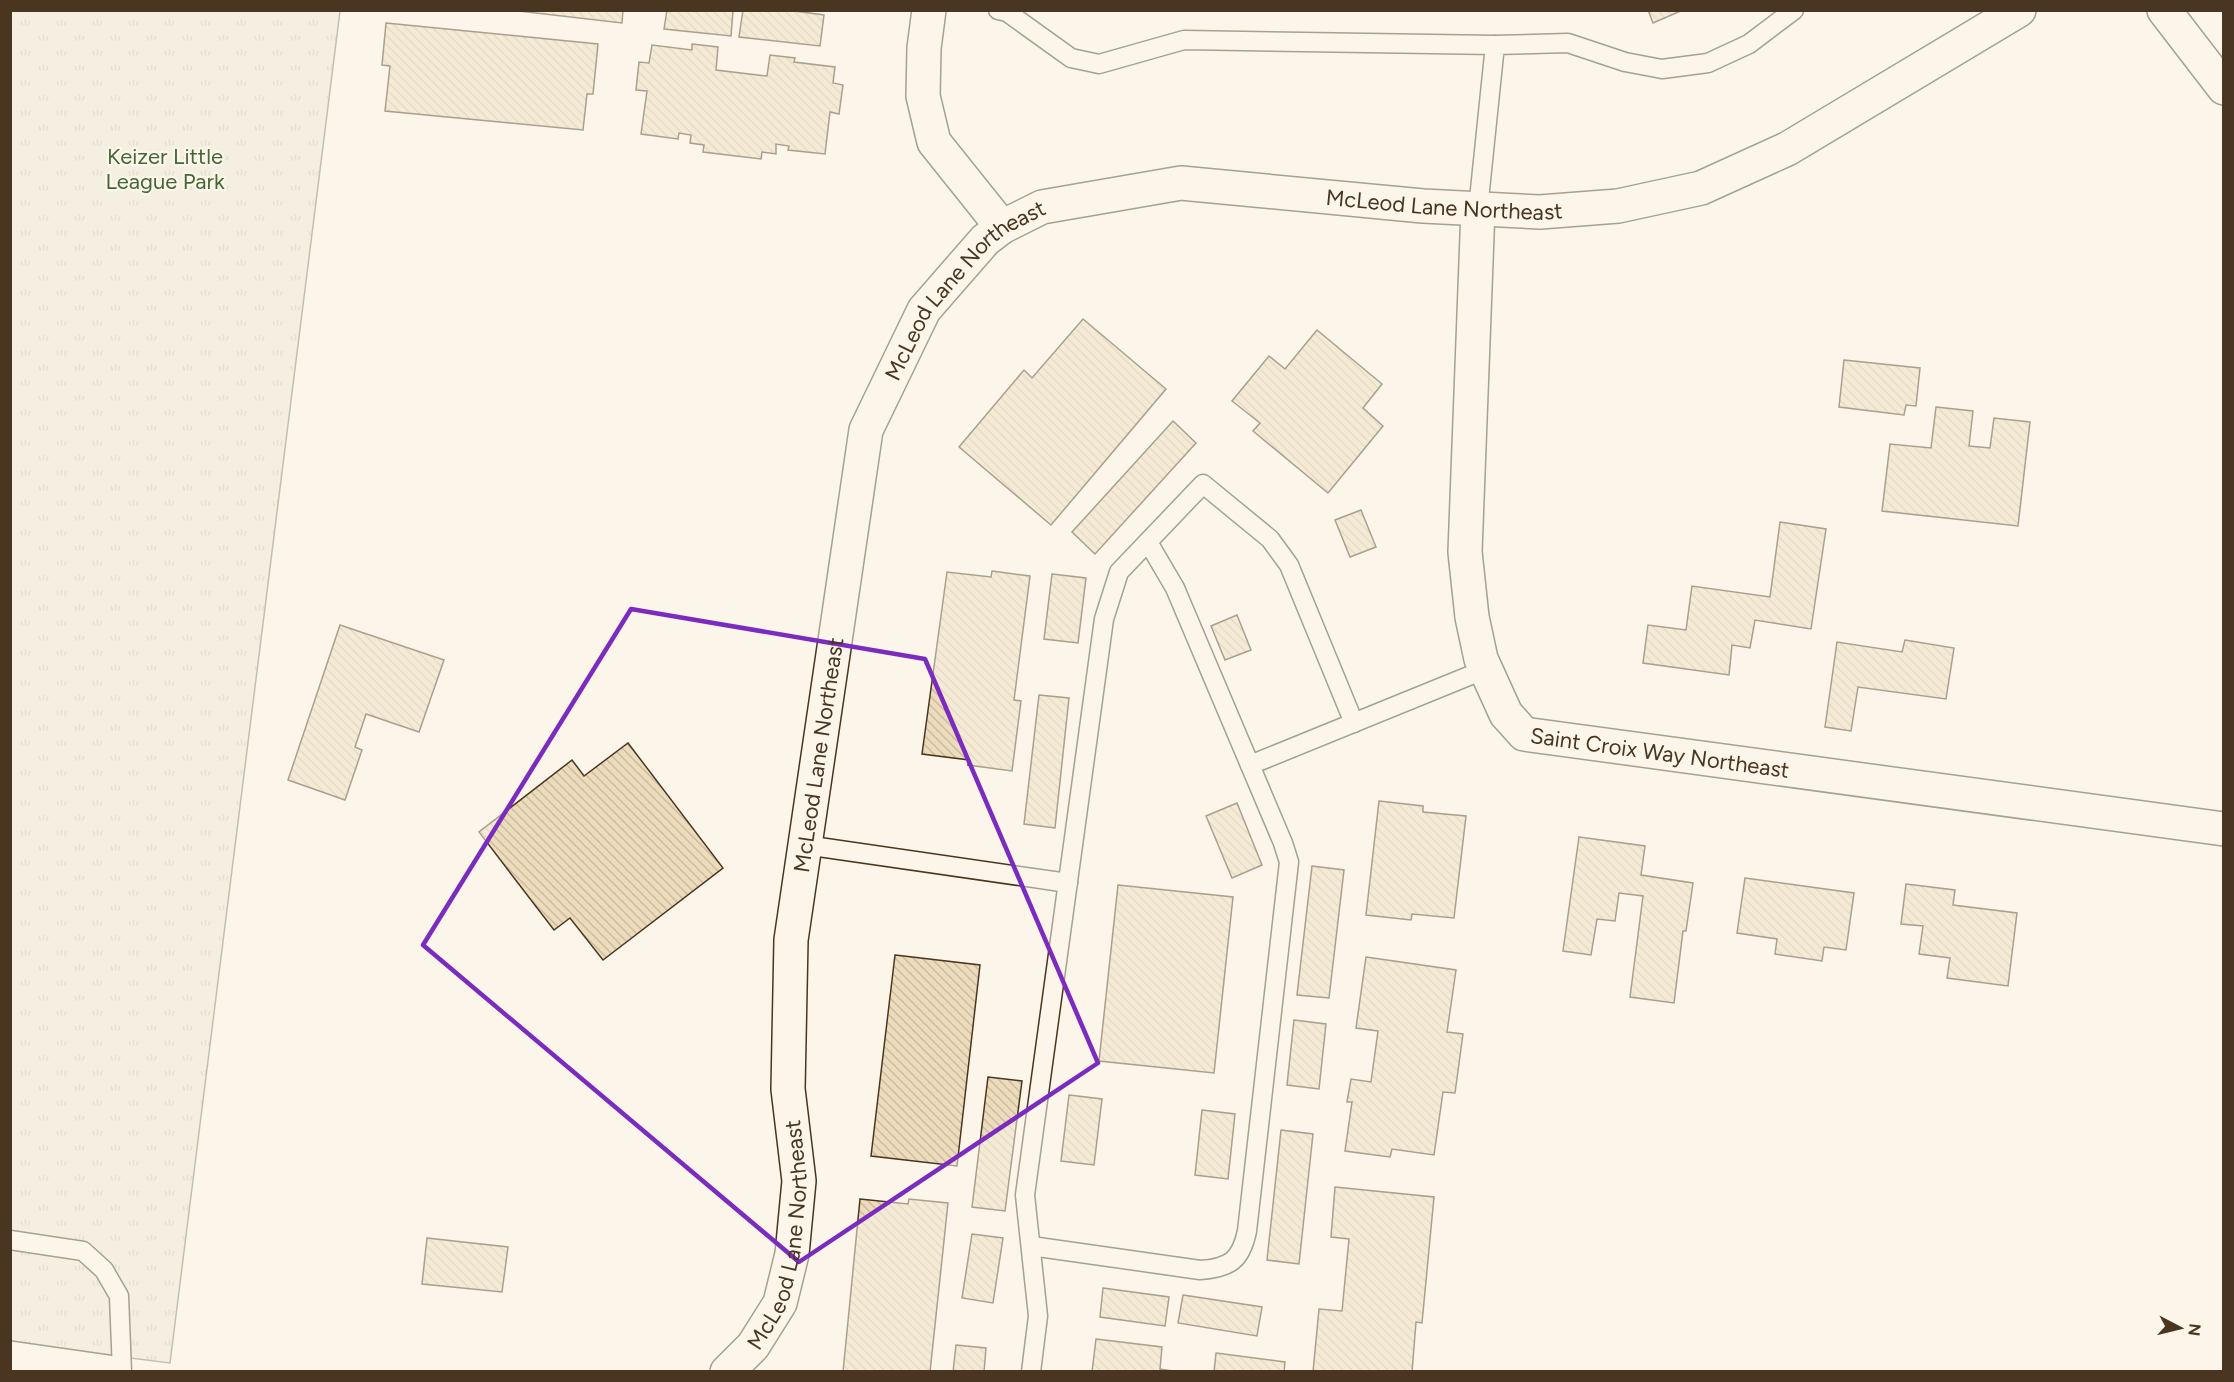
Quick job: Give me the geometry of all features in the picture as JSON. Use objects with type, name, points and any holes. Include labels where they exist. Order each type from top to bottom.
[{"type":"street","points":[[929,10],[924,48],[923,96],[934,142],[1002,227]]},
{"type":"street","name":"McLeod Lane Northeast","points":[[727,1371],[753,1346],[780,1303],[792,1254],[799,1181],[788,1089],[791,940],[866,430],[924,310],[986,240],[1002,227],[1042,207],[1181,183],[1423,206],[1540,212],[1618,206],[1701,188],[1787,149],[2019,10]]},
{"type":"street","points":[[2164,10],[2223,88]]},
{"type":"street","name":"Saint Croix Way Northeast","points":[[1478,209],[1465,552],[1472,617],[1481,659],[1506,714],[1524,734],[2223,829]]},
{"type":"street","points":[[10,1358],[108,1371]]},
{"type":"lane","points":[[998,10],[1018,15],[1071,58],[1099,64],[1184,40],[1495,45],[1568,43],[1624,62],[1662,69],[1708,63],[1749,44],[1794,10]]},
{"type":"lane","points":[[1478,209],[1495,45]]},
{"type":"lane","points":[[1031,1371],[1038,1316],[1025,1194],[1104,619],[1119,572],[1203,484],[1270,540],[1289,565],[1354,723]]},
{"type":"lane","points":[[1031,1246],[1200,1270],[1218,1269],[1234,1261],[1243,1248],[1289,862],[1175,588],[1148,542]]},
{"type":"lane","points":[[1250,765],[1486,669]]},
{"type":"lane","points":[[805,845],[1068,883]]},
{"type":"lane","points":[[10,1240],[83,1251],[104,1270],[118,1296],[122,1371]]},
{"type":"highlighted area","points":[[631,609],[925,659],[1098,1063],[799,1262],[423,945]]},
{"type":"green space","name":"Keizer Little League Park","points":[[11,11],[340,11],[170,1363],[11,1343]]},
{"type":"building","points":[[510,10],[623,10],[622,23]]},
{"type":"building","points":[[667,10],[733,10],[731,36],[664,29]]},
{"type":"building","points":[[743,10],[787,10],[824,15],[820,46],[739,37]]},
{"type":"building","points":[[1648,10],[1683,10],[1653,23]]},
{"type":"building","points":[[386,23],[598,44],[593,94],[587,94],[583,130],[385,111],[390,66],[382,65]]},
{"type":"building","points":[[692,44],[718,47],[716,70],[767,76],[770,55],[795,58],[794,62],[835,67],[833,83],[843,85],[839,114],[830,112],[825,154],[788,150],[789,146],[776,144],[776,154],[762,152],[761,159],[703,152],[704,145],[690,143],[691,135],[679,133],[678,139],[641,134],[647,91],[636,90],[639,62],[649,63],[652,45],[692,50]]},
{"type":"building","points":[[1083,319],[1166,389],[1051,525],[959,447],[1024,370],[1032,378]]},
{"type":"building","points":[[1317,330],[1382,384],[1363,408],[1383,426],[1328,493],[1253,431],[1260,423],[1232,401],[1269,356],[1285,369]]},
{"type":"building","points":[[1844,360],[1920,368],[1916,406],[1906,405],[1904,415],[1839,407]]},
{"type":"building","points":[[1936,407],[1973,411],[1969,446],[1990,448],[1994,418],[2030,422],[2018,526],[1882,511],[1890,444],[1931,448]]},
{"type":"building","points":[[1173,421],[1196,443],[1095,554],[1072,532]]},
{"type":"building","points":[[1361,510],[1376,547],[1350,557],[1335,520]]},
{"type":"building","points":[[1780,522],[1826,529],[1811,629],[1755,620],[1750,648],[1732,645],[1729,675],[1643,663],[1648,625],[1686,630],[1692,586],[1770,597]]},
{"type":"building","points":[[992,571],[1030,576],[1014,700],[1021,701],[1012,771],[968,765],[969,760],[922,754],[947,572],[991,577]]},
{"type":"building","points":[[1052,574],[1086,578],[1078,643],[1044,639]]},
{"type":"building","points":[[1237,615],[1251,650],[1225,660],[1211,626]]},
{"type":"building","points":[[340,625],[444,660],[419,732],[366,714],[355,747],[362,750],[345,800],[288,780]]},
{"type":"building","points":[[1905,640],[1954,648],[1946,699],[1858,687],[1851,731],[1825,727],[1837,642],[1902,652]]},
{"type":"building","points":[[1039,695],[1069,698],[1055,828],[1024,824]]},
{"type":"building","points":[[628,743],[723,868],[603,960],[570,918],[554,930],[479,832],[572,760],[584,776]]},
{"type":"building","points":[[1379,801],[1423,806],[1423,812],[1466,816],[1454,918],[1412,914],[1411,920],[1366,915]]},
{"type":"building","points":[[1237,803],[1262,865],[1232,878],[1206,816]]},
{"type":"building","points":[[1579,837],[1645,846],[1641,875],[1693,883],[1686,931],[1683,931],[1674,1003],[1630,997],[1643,896],[1619,893],[1615,921],[1597,919],[1591,955],[1563,951]]},
{"type":"building","points":[[1312,866],[1344,870],[1329,998],[1297,995]]},
{"type":"building","points":[[1745,878],[1854,893],[1846,950],[1824,947],[1822,961],[1775,954],[1777,939],[1737,933]]},
{"type":"building","points":[[1906,884],[1955,890],[1953,905],[2017,913],[2008,986],[1947,978],[1950,958],[1919,954],[1923,926],[1901,924]]},
{"type":"building","points":[[1118,885],[1233,897],[1214,1073],[1099,1061]]},
{"type":"building","points":[[895,955],[980,965],[957,1166],[871,1156]]},
{"type":"building","points":[[1366,957],[1456,970],[1447,1032],[1463,1034],[1455,1093],[1443,1092],[1434,1155],[1392,1149],[1390,1157],[1345,1151],[1352,1102],[1347,1102],[1351,1079],[1371,1082],[1378,1031],[1356,1028]]},
{"type":"building","points":[[1294,1020],[1326,1024],[1319,1089],[1287,1085]]},
{"type":"building","points":[[988,1077],[1022,1081],[1005,1211],[972,1207]]},
{"type":"building","points":[[1069,1095],[1102,1099],[1094,1165],[1061,1161]]},
{"type":"building","points":[[1202,1110],[1235,1114],[1228,1179],[1195,1175]]},
{"type":"building","points":[[1281,1130],[1313,1134],[1299,1264],[1267,1260]]},
{"type":"building","points":[[1335,1187],[1434,1197],[1422,1323],[1416,1322],[1412,1372],[1313,1372],[1319,1309],[1342,1311],[1349,1239],[1331,1237]]},
{"type":"building","points":[[860,1199],[908,1204],[909,1199],[948,1203],[930,1372],[843,1372]]},
{"type":"building","points":[[972,1234],[1003,1238],[993,1303],[962,1298]]},
{"type":"building","points":[[427,1238],[508,1247],[502,1292],[422,1284]]},
{"type":"building","points":[[1103,1288],[1169,1297],[1165,1326],[1100,1317]]},
{"type":"building","points":[[1183,1295],[1262,1307],[1257,1336],[1178,1323]]},
{"type":"building","points":[[1096,1339],[1162,1347],[1160,1369],[1179,1372],[1092,1372]]},
{"type":"building","points":[[956,1345],[986,1348],[984,1372],[953,1372]]},
{"type":"building","points":[[1216,1353],[1285,1362],[1284,1372],[1214,1372]]}]
